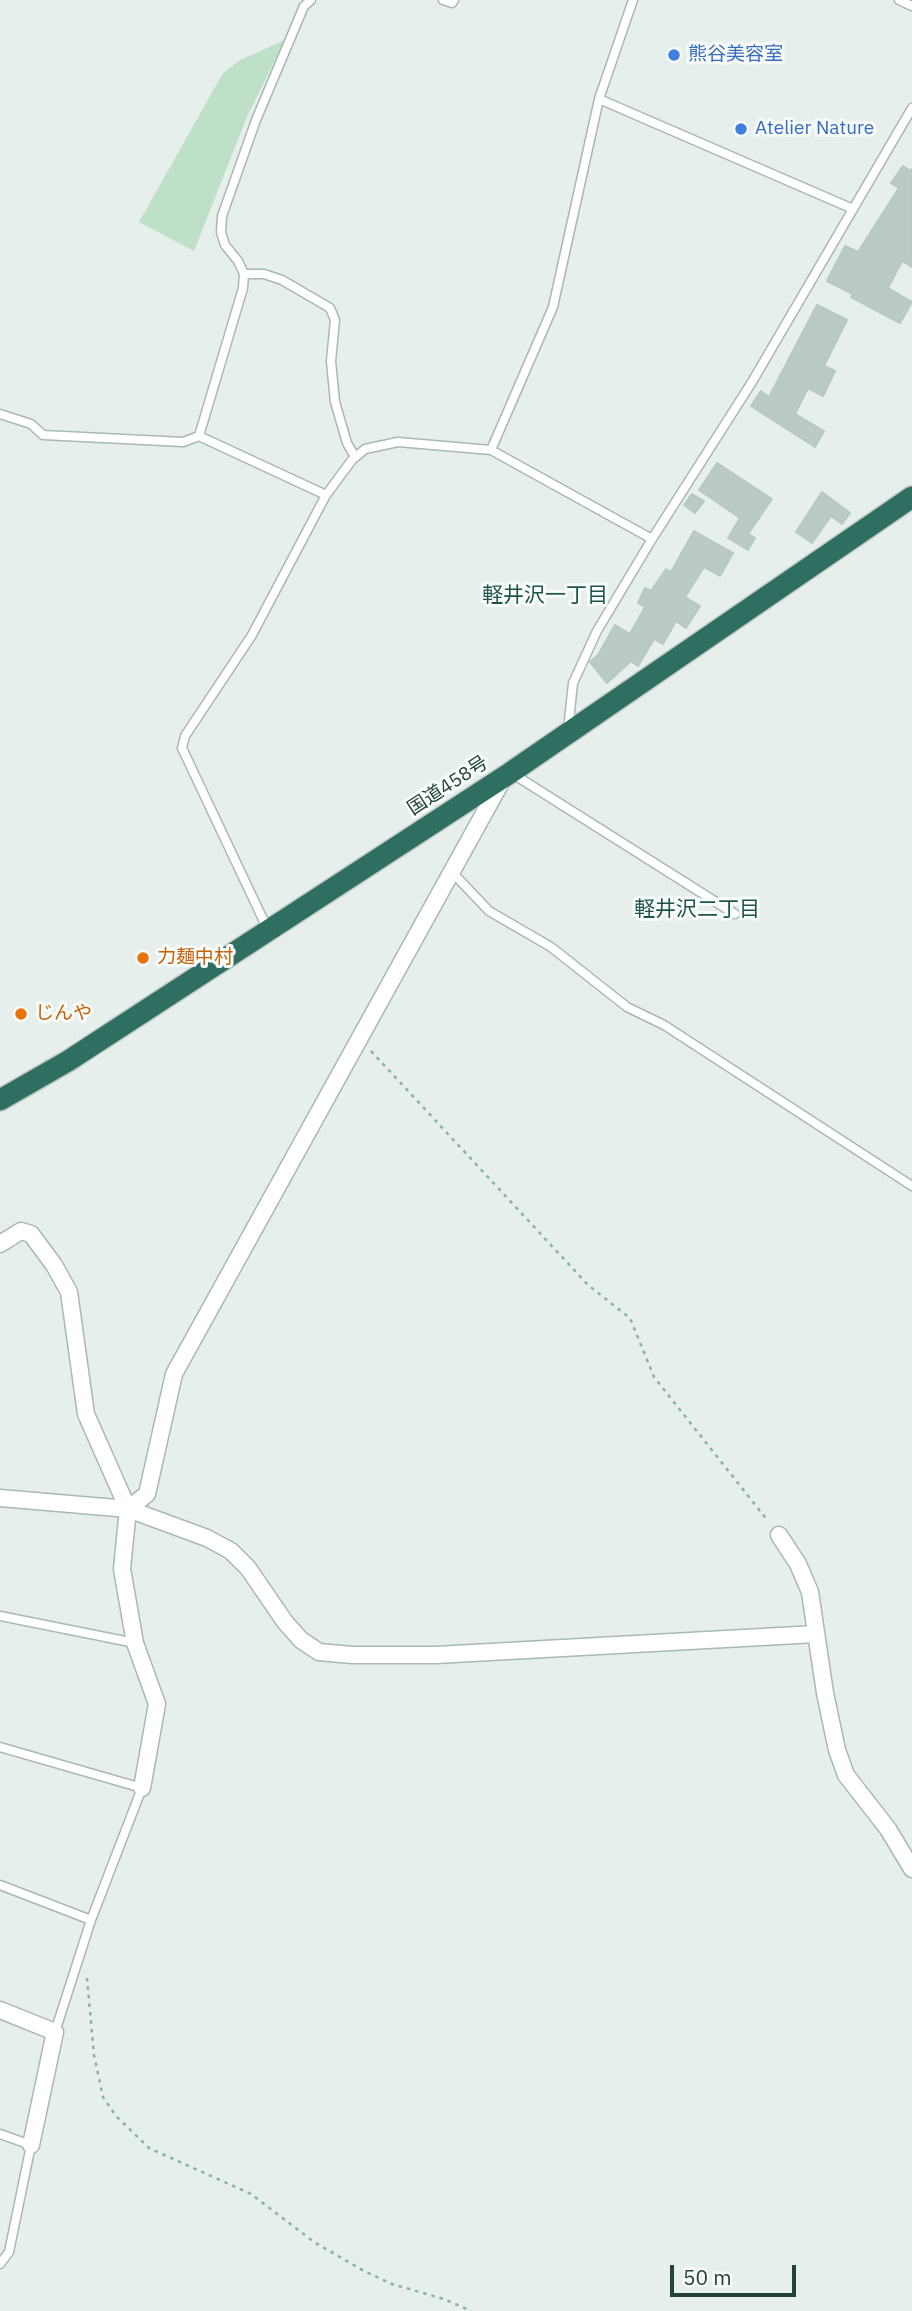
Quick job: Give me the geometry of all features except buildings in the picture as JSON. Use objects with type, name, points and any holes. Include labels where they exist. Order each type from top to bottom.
[{"type":"highway","name":"国道458号","points":[[0,1100],[68,1061],[508,774],[912,497]]},
{"type":"street","points":[[128,1509],[147,1494],[174,1374],[451,871],[508,774]]},
{"type":"street","points":[[0,1244],[21,1231],[31,1234],[54,1265],[69,1292],[86,1414],[128,1509],[122,1569],[135,1643],[157,1704],[142,1788]]},
{"type":"street","points":[[0,1498],[128,1509],[207,1538],[230,1550],[248,1568],[293,1631],[301,1640],[319,1651],[352,1655],[436,1655],[816,1634]]},
{"type":"street","points":[[779,1535],[798,1564],[810,1592],[837,1750],[845,1774],[902,1848],[912,1869]]},
{"type":"street","points":[[0,2010],[55,2032],[31,2145]]},
{"type":"lane","points":[[199,436],[243,288],[244,274],[238,261],[225,245],[220,232],[222,216],[256,120],[304,6],[311,0]]},
{"type":"lane","points":[[443,0],[452,3],[454,0]]},
{"type":"lane","points":[[491,450],[553,307],[599,99],[633,0]]},
{"type":"lane","points":[[899,0],[912,6]]},
{"type":"lane","points":[[599,99],[853,209]]},
{"type":"lane","points":[[568,734],[573,683],[597,631],[751,382],[912,108]]},
{"type":"lane","points":[[244,274],[264,274],[282,280],[330,308],[335,320],[331,361],[335,402],[347,443],[355,457]]},
{"type":"lane","points":[[0,414],[31,424],[43,435],[183,442],[199,436],[326,495]]},
{"type":"lane","points":[[269,932],[182,748],[186,736],[252,635],[326,495],[355,457],[365,449],[398,442],[491,450],[652,539]]},
{"type":"lane","points":[[508,774],[735,914]]},
{"type":"lane","points":[[451,871],[489,911],[551,947],[627,1007],[664,1025],[912,1186]]},
{"type":"lane","points":[[0,1616],[135,1643]]},
{"type":"lane","points":[[0,1747],[142,1788],[91,1920],[55,2032]]},
{"type":"lane","points":[[0,1885],[91,1920]]},
{"type":"lane","points":[[0,2134],[31,2145],[9,2252],[0,2264]]},
{"type":"lane","points":[[0,2232],[12,2231]]},
{"type":"path","points":[[359,1039],[588,1284],[630,1318],[654,1377],[779,1535]]},
{"type":"path","points":[[86,1969],[94,2055],[103,2097],[116,2116],[149,2148],[251,2194],[314,2242],[364,2272],[471,2311]]},
{"type":"green space","points":[[285,40],[247,117],[194,251],[139,222],[223,73],[240,60]]},
{"type":"place","name":"熊谷美容室","points":[[674,55]]},
{"type":"place","name":"Atelier Nature","points":[[741,129]]},
{"type":"place","name":"力麺中村","points":[[143,958]]},
{"type":"place","name":"じんや","points":[[21,1014]]},
{"type":"district","name":"軽井沢一丁目","points":[[545,596]]},
{"type":"district","name":"軽井沢二丁目","points":[[697,910]]}]
